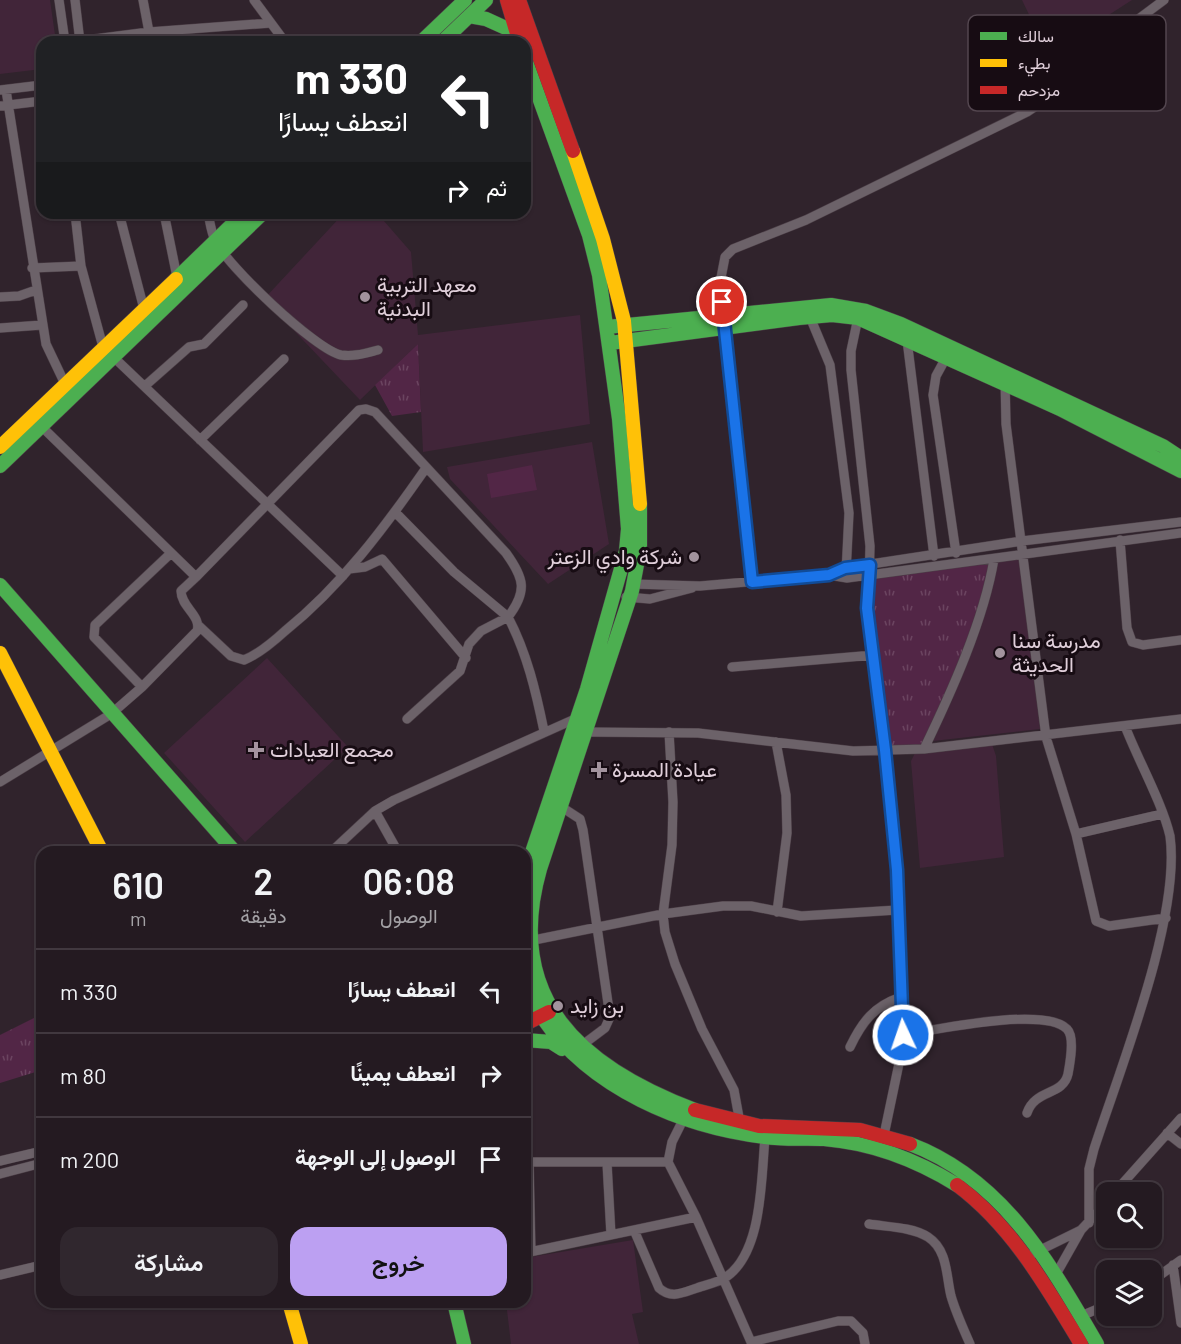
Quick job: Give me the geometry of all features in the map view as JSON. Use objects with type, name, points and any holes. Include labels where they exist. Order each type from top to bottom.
[{"type":"main road","points":[[427,36],[465,0]]},
{"type":"main road","points":[[448,36],[486,0]]},
{"type":"main road","points":[[507,0],[521,33]]},
{"type":"main road","points":[[519,0],[521,33]]},
{"type":"main road","points":[[521,33],[529,0]]},
{"type":"main road","points":[[469,16],[486,18],[521,33]]},
{"type":"main road","points":[[531,61],[571,172],[589,235],[610,343],[628,529],[626,551],[615,588],[576,718],[531,855]]},
{"type":"main road","points":[[531,74],[571,172],[609,256],[625,324],[639,499],[640,553],[630,598],[560,806],[531,904]]},
{"type":"main road","points":[[0,447],[62,395],[115,356],[219,246],[239,219]]},
{"type":"main road","points":[[0,466],[42,427],[62,395],[103,347],[177,277],[254,219]]},
{"type":"main road","points":[[610,343],[724,321],[831,304],[859,314],[1163,446],[1181,458]]},
{"type":"main road","points":[[607,327],[625,324],[859,314],[907,340],[948,353]]},
{"type":"main road","points":[[1005,379],[1181,471]]},
{"type":"main road","points":[[0,585],[111,714],[231,846]]},
{"type":"main road","points":[[0,652],[99,846]]},
{"type":"main road","points":[[531,957],[549,1018]]},
{"type":"main road","points":[[531,998],[576,1049]]},
{"type":"main road","points":[[531,1022],[549,1018]]},
{"type":"main road","points":[[531,1031],[549,1018]]},
{"type":"main road","points":[[531,1040],[551,1042],[576,1049],[688,1112],[741,1134],[765,1138],[850,1141],[908,1157],[959,1186],[984,1206],[1026,1257],[1081,1344]]},
{"type":"main road","points":[[688,1112],[778,1128],[851,1129],[884,1135],[908,1143],[953,1164],[1003,1202],[1040,1250],[1097,1344]]},
{"type":"main road","points":[[291,1308],[301,1344]]},
{"type":"main road","points":[[455,1308],[464,1344]]},
{"type":"street","points":[[59,0],[64,36]]},
{"type":"street","points":[[75,0],[79,36]]},
{"type":"street","points":[[143,0],[149,32]]},
{"type":"street","points":[[254,0],[281,36]]},
{"type":"street","points":[[1144,15],[1164,0]]},
{"type":"street","points":[[121,36],[271,23]]},
{"type":"street","points":[[36,86],[3,90],[4,105],[42,325],[62,395]]},
{"type":"street","points":[[4,105],[36,102]]},
{"type":"street","points":[[752,582],[724,321],[720,271],[725,257],[733,249],[806,220],[1028,111]]},
{"type":"street","points":[[76,219],[81,266],[103,347],[146,385],[200,440],[346,573]]},
{"type":"street","points":[[120,219],[144,309]]},
{"type":"street","points":[[165,219],[177,277]]},
{"type":"street","points":[[210,219],[219,246],[239,273],[304,331],[339,355],[360,355],[378,350]]},
{"type":"street","points":[[32,268],[81,266]]},
{"type":"street","points":[[0,297],[19,296],[36,290]]},
{"type":"street","points":[[146,385],[189,347],[204,344],[243,305]]},
{"type":"street","points":[[859,314],[850,351],[851,370],[869,524],[870,565],[867,608],[897,870],[903,1035],[884,1135]]},
{"type":"street","points":[[810,317],[830,365],[849,513],[846,573]]},
{"type":"street","points":[[0,328],[42,325]]},
{"type":"street","points":[[907,340],[934,556]]},
{"type":"street","points":[[948,353],[933,385],[933,395],[956,553]]},
{"type":"street","points":[[200,440],[284,359]]},
{"type":"street","points":[[1005,379],[1006,424],[1023,541],[1046,737],[1076,834],[1096,921],[1109,926],[1166,918]]},
{"type":"street","points":[[407,719],[451,681],[466,658],[469,644],[481,632],[508,617],[516,606],[522,588],[517,569],[506,553],[375,412],[366,409],[359,411],[181,591],[181,598],[199,626],[231,656],[244,660],[275,640],[308,613],[346,573],[395,512],[426,468]]},
{"type":"street","points":[[42,427],[195,577]]},
{"type":"street","points":[[395,512],[454,572],[508,617],[520,640],[535,689],[543,731]]},
{"type":"street","points":[[615,588],[634,584],[700,586],[829,575],[846,573],[870,565],[1023,541],[1181,522]]},
{"type":"street","points":[[846,573],[869,576],[1181,532]]},
{"type":"street","points":[[1120,540],[1127,628],[1132,642],[1143,645],[1181,640]]},
{"type":"street","points":[[142,687],[94,637],[92,632],[94,625],[170,554]]},
{"type":"street","points":[[346,573],[382,559],[466,658]]},
{"type":"street","points":[[924,749],[951,695],[990,585],[994,559]]},
{"type":"street","points":[[615,588],[630,598],[669,596],[700,586]]},
{"type":"street","points":[[0,782],[111,714],[142,687],[199,626]]},
{"type":"street","points":[[732,668],[874,655]]},
{"type":"street","points":[[337,846],[375,811],[543,731],[576,718]]},
{"type":"street","points":[[585,732],[669,732],[739,736],[853,751],[924,749],[1046,737],[1181,719]]},
{"type":"street","points":[[1089,1223],[1089,1169],[1156,963],[1172,883],[1170,837],[1125,726]]},
{"type":"street","points":[[669,732],[672,845],[663,914],[670,951],[702,1029],[734,1090],[740,1123]]},
{"type":"street","points":[[776,742],[786,795],[787,833],[777,912]]},
{"type":"street","points":[[560,806],[580,819],[610,1017],[605,1028],[576,1049]]},
{"type":"street","points":[[375,811],[395,846]]},
{"type":"street","points":[[1076,834],[1161,814]]},
{"type":"street","points":[[1170,837],[1181,836]]},
{"type":"street","points":[[531,941],[663,914],[723,906],[751,906],[801,916],[897,910]]},
{"type":"street","points":[[850,1047],[862,1023],[870,1014],[887,1002],[901,997]]},
{"type":"street","points":[[903,1035],[1005,1019],[1061,1024],[1068,1030],[1071,1038],[1068,1076],[1062,1085],[1036,1098],[1027,1113]]},
{"type":"street","points":[[688,1112],[672,1142],[668,1162],[724,1278],[748,1343],[838,1321],[851,1321],[863,1332],[865,1344]]},
{"type":"street","points":[[1124,1182],[1181,1118]]},
{"type":"street","points":[[1167,1133],[1181,1144]]},
{"type":"street","points":[[634,1230],[659,1288],[665,1294],[676,1295],[724,1278],[747,1253],[753,1240],[757,1222],[765,1138]]},
{"type":"street","points":[[0,1161],[36,1152]]},
{"type":"street","points":[[531,1162],[668,1162]]},
{"type":"street","points":[[607,1163],[611,1235]]},
{"type":"street","points":[[0,1174],[36,1165]]},
{"type":"street","points":[[1046,1288],[1082,1230],[1096,1215]]},
{"type":"street","points":[[531,1252],[696,1216]]},
{"type":"street","points":[[869,1224],[910,1230],[928,1237],[938,1246],[943,1257],[951,1296],[970,1344]]},
{"type":"street","points":[[1026,1257],[1082,1230]]},
{"type":"street","points":[[1162,1273],[1177,1262]]},
{"type":"street","points":[[1177,1262],[1181,1323]]},
{"type":"street","points":[[0,1275],[36,1266]]},
{"type":"street","points":[[1082,1316],[1096,1310]]},
{"type":"shaded area","points":[[0,0],[50,0],[55,36],[36,36],[36,70],[0,74]]},
{"type":"shaded area","points":[[1022,0],[1132,0],[1109,15],[1029,15]]},
{"type":"shaded area","points":[[338,219],[382,219],[411,252],[418,335],[580,315],[590,424],[423,452],[418,344],[360,400],[264,299]]},
{"type":"shaded area","points":[[592,442],[609,544],[548,584],[450,479],[447,467]]},
{"type":"shaded area","name":"مدرسة سنا الحديثة","points":[[1017,559],[1021,562],[1040,729],[933,741],[953,698],[998,562]]},
{"type":"shaded area","name":"مجمع العيادات","points":[[267,658],[348,747],[245,842],[164,753]]},
{"type":"shaded area","points":[[992,744],[996,756],[1004,857],[920,868],[911,761],[917,749]]},
{"type":"shaded area","points":[[633,1240],[643,1312],[632,1314],[639,1344],[511,1344],[507,1308],[531,1308],[531,1257]]},
{"type":"green space","points":[[418,344],[421,412],[392,416],[375,385]]},
{"type":"green space","points":[[532,465],[537,490],[491,498],[487,474]]},
{"type":"green space","points":[[993,560],[950,693],[923,748],[886,749],[869,624],[870,576]]},
{"type":"green space","points":[[36,1017],[36,1072],[0,1083],[0,1035]]},
{"type":"traffic: fast","points":[[427,36],[465,0]]},
{"type":"traffic: fast","points":[[448,36],[486,0]]},
{"type":"traffic: fast","points":[[469,16],[486,19],[517,33]]},
{"type":"traffic: fast","points":[[531,76],[589,235],[599,275],[619,419],[628,529],[626,551],[587,689],[531,855]]},
{"type":"traffic: fast","points":[[176,279],[238,219]]},
{"type":"traffic: fast","points":[[0,466],[257,219]]},
{"type":"traffic: fast","points":[[607,327],[831,305],[866,311],[901,324],[1163,446],[1181,458]]},
{"type":"traffic: fast","points":[[610,343],[799,318],[832,315],[858,318],[1060,409],[1181,471]]},
{"type":"traffic: fast","points":[[640,504],[640,549],[632,591],[540,869],[531,915],[533,955],[543,991],[561,1022],[586,1049],[617,1072],[654,1093],[695,1110]]},
{"type":"traffic: fast","points":[[0,585],[230,846]]},
{"type":"traffic: fast","points":[[531,996],[540,1013],[562,1042],[586,1065],[612,1084],[671,1114],[734,1132],[772,1138],[842,1141],[877,1148],[925,1167],[957,1185]]},
{"type":"traffic: fast","points":[[531,1040],[551,1042],[562,1049]]},
{"type":"traffic: fast","points":[[910,1144],[943,1159],[972,1178],[997,1201],[1041,1254],[1097,1344]]},
{"type":"traffic: fast","points":[[455,1308],[464,1344]]},
{"type":"traffic: slow","points":[[573,151],[603,239],[624,321],[640,504]]},
{"type":"traffic: slow","points":[[0,447],[176,279]]},
{"type":"traffic: slow","points":[[0,653],[99,846]]},
{"type":"traffic: slow","points":[[291,1308],[301,1344]]},
{"type":"traffic: jam","points":[[507,0],[518,36]]},
{"type":"traffic: jam","points":[[519,0],[573,151]]},
{"type":"traffic: jam","points":[[531,1021],[549,1012]]},
{"type":"traffic: jam","points":[[695,1110],[759,1126],[860,1130],[910,1144]]},
{"type":"traffic: jam","points":[[957,1185],[977,1201],[1011,1238],[1041,1279],[1081,1344]]},
{"type":"place","name":"معهد التربية البدنية","points":[[365,297]]},
{"type":"place","name":"شركة وادي الزعتر","points":[[694,557]]},
{"type":"place","name":"مدرسة سنا الحديثة","points":[[1000,653]]},
{"type":"place","name":"مجمع العيادات","points":[[256,750]]},
{"type":"place","name":"عيادة المسرة","points":[[599,770]]},
{"type":"place","name":"بن زايد","points":[[558,1006]]},
{"type":"route","points":[[722,302],[752,582],[829,575],[845,568],[870,565],[867,590],[868,624],[874,655],[897,870],[903,1035]]}]
